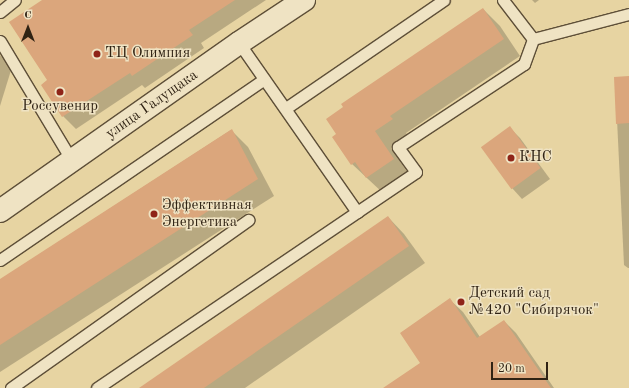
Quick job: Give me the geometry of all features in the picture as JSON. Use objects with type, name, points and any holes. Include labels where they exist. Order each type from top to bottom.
[{"type":"street","name":"улица Галущака","points":[[0,211],[304,0]]},
{"type":"lane","points":[[0,12],[15,0]]},
{"type":"lane","points":[[286,108],[444,0]]},
{"type":"lane","points":[[503,0],[533,39]]},
{"type":"lane","points":[[533,39],[629,14]]},
{"type":"lane","points":[[97,388],[416,172],[398,147],[524,64],[533,39]]},
{"type":"lane","points":[[0,41],[72,161]]},
{"type":"lane","points":[[240,43],[357,212]]},
{"type":"lane","points":[[0,260],[264,79]]},
{"type":"lane","points":[[11,388],[248,220]]},
{"type":"building","name":"ТЦ Олимпия","points":[[42,0],[235,0],[189,30],[193,35],[132,76],[130,73],[62,117],[41,85],[47,80],[9,22]]},
{"type":"building","points":[[483,8],[504,39],[390,116],[393,119],[375,131],[394,159],[366,178],[355,162],[351,165],[332,137],[336,134],[326,119],[343,107],[341,104]]},
{"type":"building","points":[[629,76],[629,123],[616,124],[614,77]]},
{"type":"building","name":"КНС","points":[[510,126],[541,168],[511,189],[481,147]]},
{"type":"building","points":[[232,129],[258,179],[0,345],[0,279]]},
{"type":"building","points":[[388,216],[409,246],[204,388],[139,388]]},
{"type":"building","points":[[450,298],[477,338],[504,320],[551,388],[383,388],[420,363],[400,333]]},
{"type":"place","name":"ТЦ Олимпия","points":[[97,54]]},
{"type":"place","name":"Россувенир","points":[[60,92]]},
{"type":"place","name":"КНС","points":[[511,158]]},
{"type":"place","name":"Эффективная Энергетика","points":[[154,214]]},
{"type":"place","name":"Детский сад №420 \"Сибирячок\"","points":[[461,302]]}]
